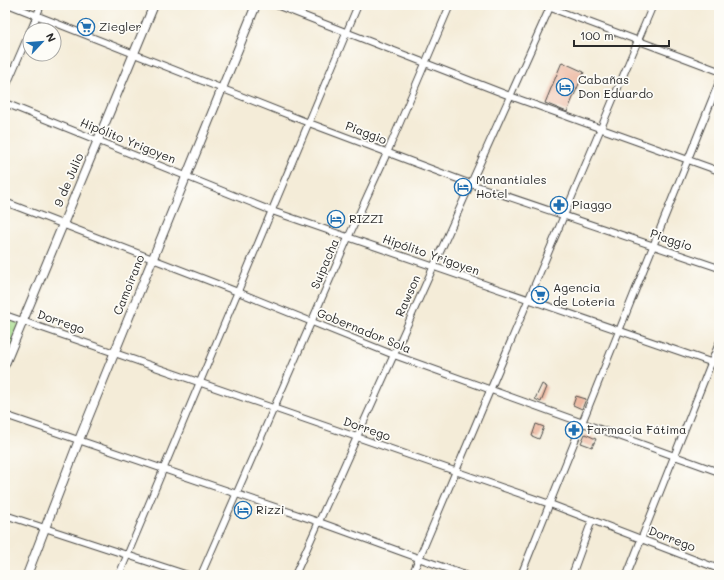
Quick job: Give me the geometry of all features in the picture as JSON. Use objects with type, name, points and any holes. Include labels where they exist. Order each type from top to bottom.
[{"type":"street","name":"Piaggio","points":[[10,5],[387,153],[471,184],[719,268]]},
{"type":"street","points":[[34,22],[41,5]]},
{"type":"street","name":"9 de Julio","points":[[5,364],[154,5]]},
{"type":"street","name":"Camoirano","points":[[27,575],[78,440],[256,5]]},
{"type":"street","points":[[276,5],[510,96],[719,171]]},
{"type":"street","points":[[119,575],[358,5]]},
{"type":"street","name":"Suipacha","points":[[201,575],[348,238],[387,153],[450,5]]},
{"type":"street","points":[[543,5],[551,6],[719,71]]},
{"type":"street","points":[[412,575],[489,389],[653,5]]},
{"type":"street","name":"Rawson","points":[[295,575],[551,6]]},
{"type":"street","points":[[5,89],[22,50]]},
{"type":"street","points":[[521,575],[719,82]]},
{"type":"street","name":"Hipólito Yrigoyen","points":[[5,103],[272,211],[719,365]]},
{"type":"street","name":"Gobernador Sola","points":[[5,202],[238,292],[394,355],[719,472]]},
{"type":"street","name":"Dorrego","points":[[5,314],[550,504],[719,570]]},
{"type":"street","points":[[627,575],[719,343]]},
{"type":"street","points":[[5,415],[319,522],[465,575]]},
{"type":"street","points":[[5,515],[188,575]]},
{"type":"street","points":[[572,575],[592,520]]},
{"type":"green space","points":[[5,315],[23,321],[5,364]]},
{"type":"building","name":"Cabañas Don Eduardo","points":[[562,62],[584,72],[567,112],[545,103]]},
{"type":"building","points":[[542,384],[547,387],[541,402],[535,399]]},
{"type":"building","points":[[576,396],[586,399],[582,409],[573,405]]},
{"type":"building","points":[[536,424],[544,427],[539,439],[532,436]]},
{"type":"building","points":[[585,434],[596,439],[592,447],[581,443]]},
{"type":"place","name":"Ziegler","points":[[86,27]]},
{"type":"place","name":"Cabañas Don Eduardo","points":[[565,87]]},
{"type":"place","name":"Manantiales Hotel","points":[[463,187]]},
{"type":"place","name":"Piaggo","points":[[559,205]]},
{"type":"place","name":"RIZZI","points":[[336,219]]},
{"type":"place","name":"Agencia de Loteria","points":[[540,295]]},
{"type":"place","name":"Farmacia Fátima","points":[[574,430]]},
{"type":"place","name":"Rizzi","points":[[243,510]]}]
